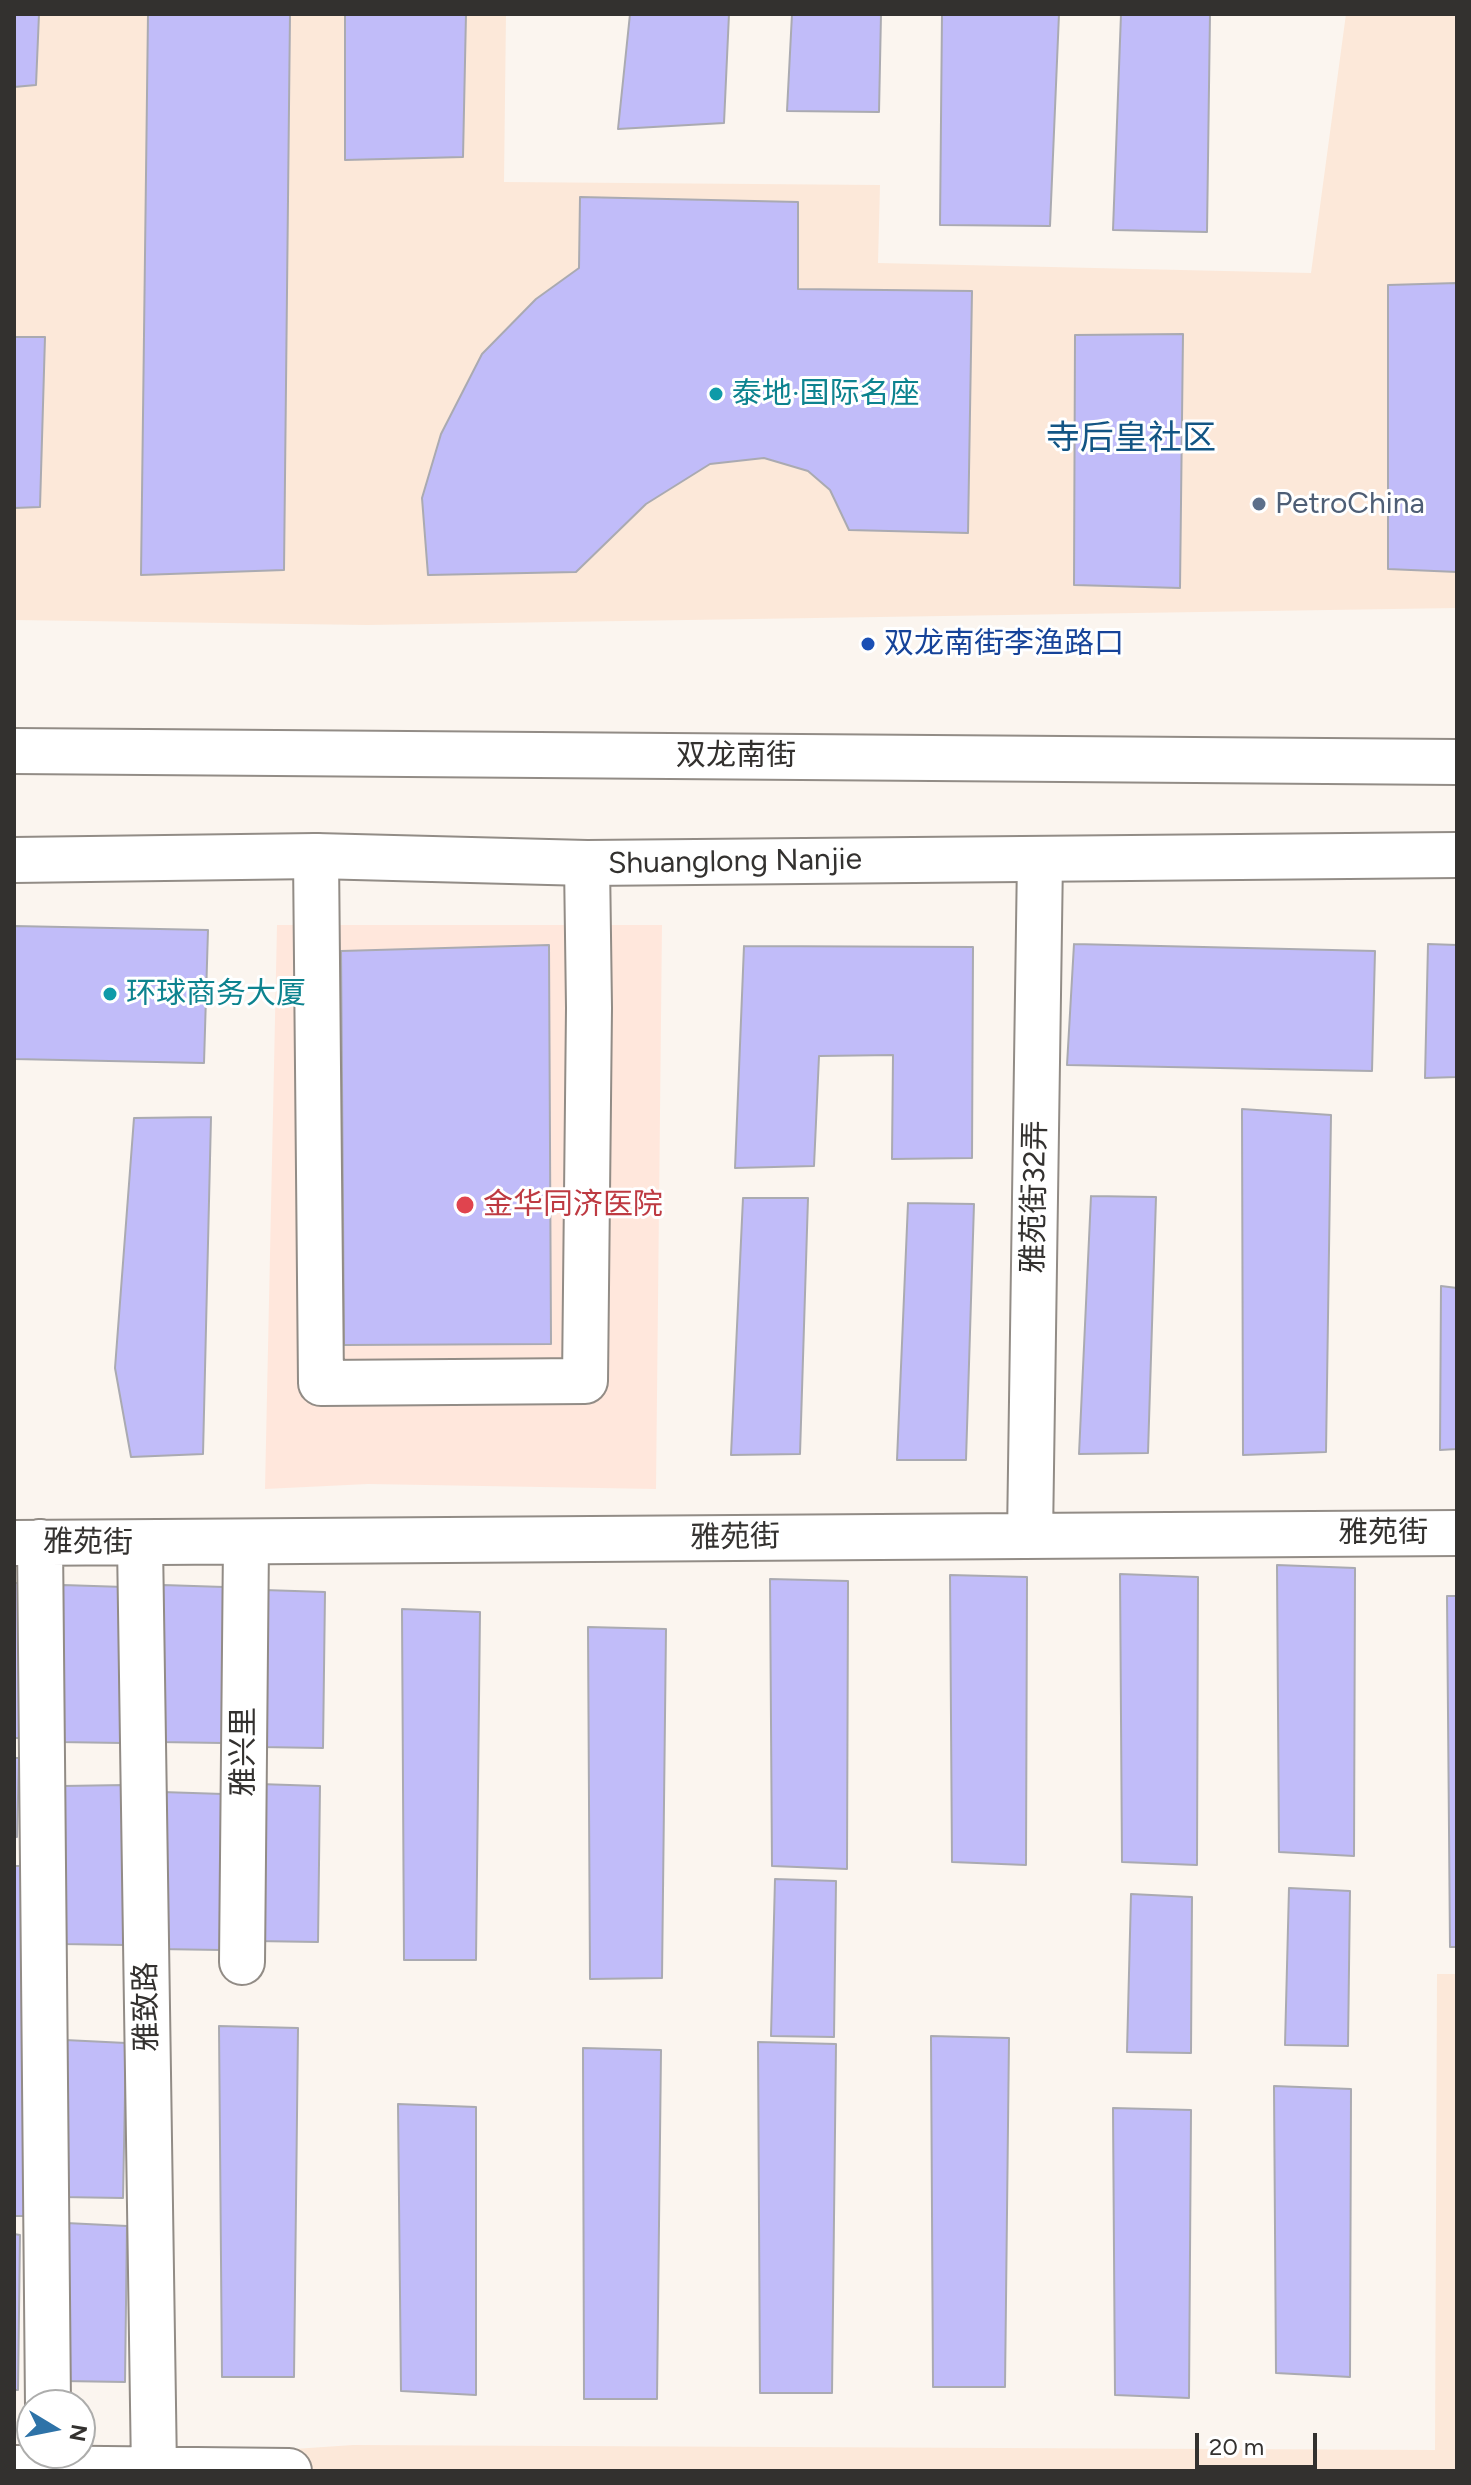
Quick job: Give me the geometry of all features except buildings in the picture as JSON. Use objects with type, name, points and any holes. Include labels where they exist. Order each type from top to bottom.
[{"type":"main road","name":"双龙南街","points":[[14,751],[1457,762]]},
{"type":"main road","name":"Shuanglong Nanjie","points":[[14,860],[316,856],[587,863],[1457,855]]},
{"type":"main road","points":[[316,856],[321,1383],[585,1381],[589,1008],[587,863]]},
{"type":"main road","name":"雅苑街32弄","points":[[1030,1536],[1040,859]]},
{"type":"main road","name":"雅苑街","points":[[27,1542],[140,1544],[1457,1533]]},
{"type":"main road","points":[[27,1542],[48,2389]]},
{"type":"main road","name":"雅兴里","points":[[242,1962],[246,1543]]},
{"type":"main road","name":"雅致路","points":[[140,1544],[154,2470]]},
{"type":"main road","points":[[96,2467],[289,2471]]},
{"type":"shaded area","points":[[14,14],[506,14],[504,182],[880,185],[878,263],[1311,273],[1346,14],[1457,14],[1457,608],[367,625],[14,620]]},
{"type":"shaded area","name":"金华同济医院","points":[[277,925],[662,925],[656,1489],[368,1484],[265,1489]]},
{"type":"shaded area","points":[[1437,1974],[1457,1974],[1457,2471],[14,2471],[16,2468],[96,2469],[96,2462],[353,2445],[1435,2450]]},
{"type":"place","name":"泰地·国际名座","points":[[716,394]]},
{"type":"place","name":"PetroChina","points":[[1259,504]]},
{"type":"place","name":"双龙南街李渔路口","points":[[868,644]]},
{"type":"place","name":"环球商务大厦","points":[[110,994]]},
{"type":"place","name":"金华同济医院","points":[[465,1205]]},
{"type":"district","name":"寺后皇社区","points":[[1131,439]]}]
